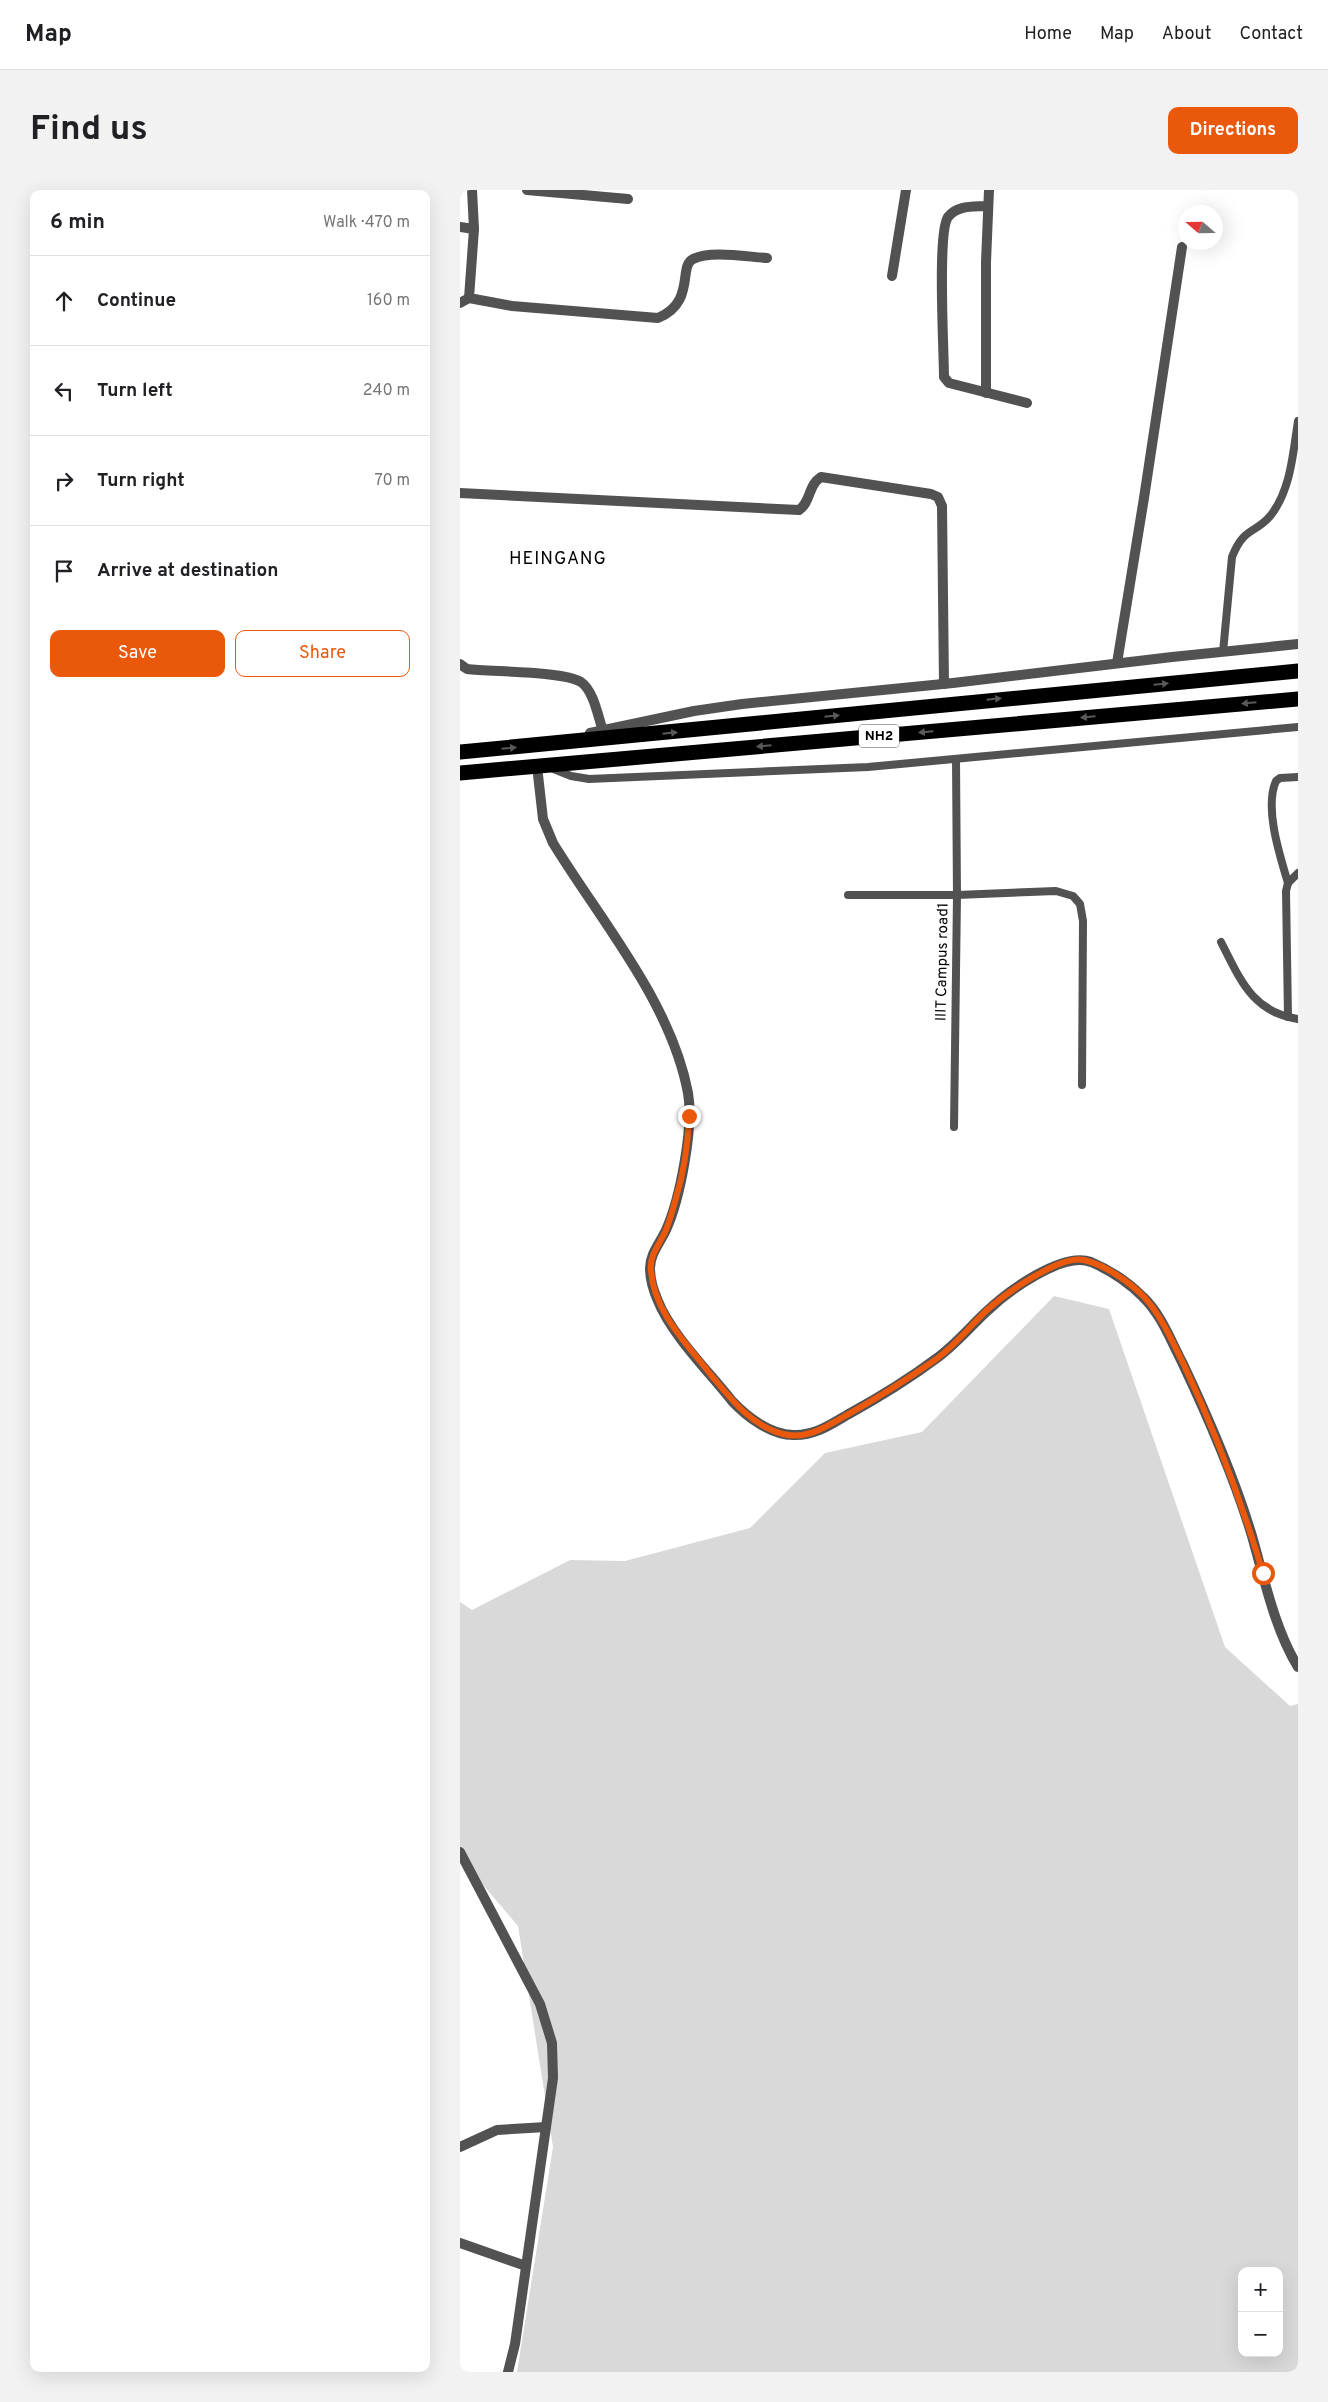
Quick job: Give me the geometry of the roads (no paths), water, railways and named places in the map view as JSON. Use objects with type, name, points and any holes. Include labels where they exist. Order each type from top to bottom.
[{"type":"highway","name":"NH2","points":[[460,752],[1062,692],[1298,671]]},
{"type":"highway","name":"NH2","points":[[460,773],[1298,698]]},
{"type":"street","points":[[472,190],[474,229],[465,301],[658,318],[669,312],[681,299],[688,264],[692,259],[704,255],[767,258]]},
{"type":"street","points":[[527,190],[628,199]]},
{"type":"street","points":[[892,276],[906,190]]},
{"type":"street","points":[[986,393],[987,206],[989,190]]},
{"type":"street","points":[[987,206],[958,209],[946,219],[943,243],[944,377],[949,384],[1027,403]]},
{"type":"street","points":[[460,227],[474,229]]},
{"type":"street","points":[[1117,663],[1182,250]]},
{"type":"street","points":[[460,493],[799,510],[804,506],[814,482],[821,477],[932,494],[938,497],[942,506],[944,684]]},
{"type":"street","points":[[532,746],[694,711],[742,704],[944,684],[1298,644]]},
{"type":"street","points":[[460,664],[467,669],[539,674],[581,682],[588,690],[603,731]]},
{"type":"street","points":[[541,766],[543,819],[553,843],[639,976],[675,1046],[680,1061],[689,1096],[688,1130],[684,1161],[677,1196],[666,1230],[652,1259],[650,1269],[658,1302],[672,1327],[732,1401],[742,1411],[783,1434],[800,1435],[821,1430],[873,1400],[936,1359],[954,1345],[1001,1298],[1032,1279],[1053,1267],[1079,1259],[1100,1266],[1126,1283],[1144,1298],[1157,1315],[1178,1355],[1212,1424],[1245,1512],[1286,1644],[1298,1667]]},
{"type":"street","points":[[460,1852],[540,2004],[552,2044],[553,2078],[515,2344],[508,2372]]},
{"type":"street","points":[[460,2147],[497,2130],[546,2127]]},
{"type":"street","points":[[460,2243],[526,2266]]},
{"type":"lane","points":[[1223,652],[1232,557],[1237,544],[1247,532],[1270,516],[1280,501],[1289,472],[1298,422]]},
{"type":"lane","points":[[541,766],[571,776],[589,779],[868,767],[1298,727]]},
{"type":"lane","points":[[848,895],[957,895],[956,759]]},
{"type":"lane","points":[[1288,1017],[1285,910],[1288,883],[1277,847],[1272,796],[1276,781],[1280,778],[1298,777]]},
{"type":"lane","points":[[1288,883],[1298,873]]},
{"type":"lane","name":"IIIT Campus road1","points":[[954,1127],[957,895],[1056,891],[1065,892],[1080,904],[1084,921],[1082,1085]]},
{"type":"lane","points":[[1221,942],[1241,982],[1254,999],[1271,1010],[1298,1019]]},
{"type":"district","name":"HEINGANG","points":[[558,559]]}]
